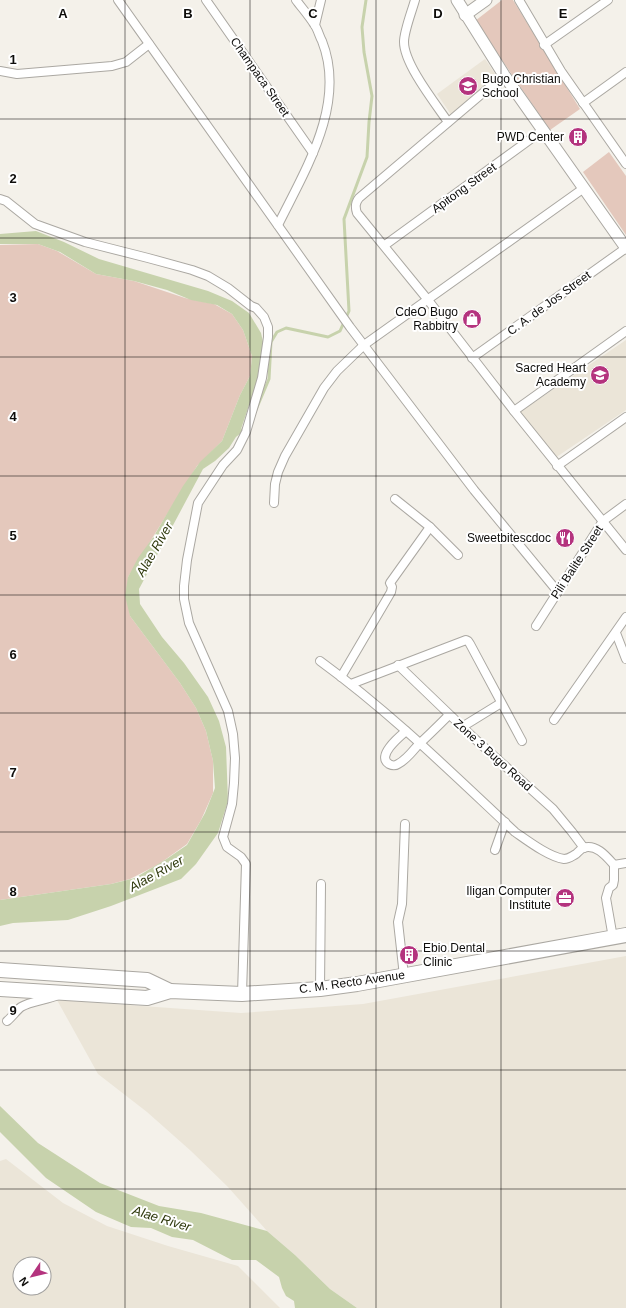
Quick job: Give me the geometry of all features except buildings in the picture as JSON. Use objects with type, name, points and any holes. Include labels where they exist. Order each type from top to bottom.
[{"type":"highway","name":"C. M. Recto Avenue","points":[[0,970],[148,980],[170,990],[242,994],[320,989],[358,984],[620,937]]},
{"type":"highway","name":"C. M. Recto Avenue","points":[[0,989],[147,998],[170,990]]},
{"type":"street","points":[[118,0],[350,327],[474,490],[558,592]]},
{"type":"street","name":"Champaca Street","points":[[206,0],[313,154]]},
{"type":"street","points":[[278,225],[313,154],[326,113],[330,82],[329,64],[326,52],[315,25],[296,0]]},
{"type":"street","points":[[315,25],[321,0]]},
{"type":"street","points":[[415,0],[404,40],[404,48],[415,73],[448,122]]},
{"type":"street","points":[[457,0],[504,75],[626,248]]},
{"type":"street","points":[[465,15],[486,0]]},
{"type":"street","points":[[519,0],[544,45],[626,164]]},
{"type":"street","points":[[544,45],[608,0]]},
{"type":"street","points":[[0,72],[17,74],[112,66],[126,62],[149,44]]},
{"type":"street","points":[[583,103],[626,72]]},
{"type":"street","points":[[504,75],[359,198],[356,202],[355,208],[557,466],[626,550]]},
{"type":"street","name":"Apitong Street","points":[[385,245],[543,130]]},
{"type":"street","points":[[274,503],[275,484],[285,456],[320,395],[337,371],[364,345],[584,188]]},
{"type":"street","points":[[0,199],[6,201],[35,224],[85,242],[192,270],[208,276],[256,308],[264,317],[268,327],[262,378],[246,432],[237,450],[223,465],[198,503],[187,560],[184,586],[184,599],[189,623],[228,711],[233,734],[235,758],[232,804],[223,837],[226,847],[241,857],[246,864],[242,994]]},
{"type":"street","name":"C. A. de Jos Street","points":[[472,358],[626,248]]},
{"type":"street","points":[[514,411],[626,331]]},
{"type":"street","points":[[557,466],[626,417]]},
{"type":"street","points":[[395,499],[430,527],[458,555]]},
{"type":"street","name":"Pili Balite Street","points":[[536,626],[603,522],[626,504]]},
{"type":"street","points":[[341,676],[390,592],[392,587],[390,583],[430,527]]},
{"type":"street","points":[[554,720],[616,633],[626,616]]},
{"type":"street","points":[[616,633],[626,659]]},
{"type":"street","points":[[351,684],[466,640],[470,644],[522,741]]},
{"type":"street","points":[[320,661],[351,684],[406,731],[524,838],[552,855],[564,859],[571,857],[584,848],[596,849],[602,853],[614,865],[613,885],[609,888],[606,898],[620,937]]},
{"type":"street","name":"Zone 3 Bugo Road","points":[[398,665],[449,715],[553,809],[584,848]]},
{"type":"street","points":[[462,727],[502,703]]},
{"type":"street","points":[[406,731],[388,750],[385,759],[387,763],[392,766],[400,763],[449,715]]},
{"type":"street","points":[[495,850],[505,822]]},
{"type":"street","points":[[404,976],[398,922],[402,904],[405,824]]},
{"type":"street","points":[[614,865],[626,863]]},
{"type":"street","points":[[320,989],[321,884]]},
{"type":"street","points":[[7,1021],[26,1004],[48,999],[61,993]]},
{"type":"shaded area","points":[[502,0],[513,0],[580,109],[550,130],[475,21]]},
{"type":"shaded area","name":"Bugo Christian School","points":[[485,59],[498,78],[452,116],[437,94]]},
{"type":"shaded area","points":[[609,152],[626,176],[626,235],[583,172]]},
{"type":"shaded area","points":[[38,244],[57,251],[96,274],[134,281],[185,298],[214,304],[232,314],[243,330],[252,356],[250,376],[240,395],[222,441],[197,466],[128,577],[130,616],[180,683],[196,708],[206,731],[213,761],[213,793],[201,820],[187,844],[159,864],[130,879],[111,884],[0,900],[0,245]]},
{"type":"shaded area","name":"Sacred Heart Academy","points":[[626,340],[626,410],[555,458],[520,412]]},
{"type":"shaded area","points":[[626,956],[626,1308],[357,1308],[330,1289],[295,1255],[267,1231],[228,1187],[191,1151],[147,1112],[98,1074],[57,1000],[241,1013],[363,1004]]},
{"type":"shaded area","points":[[6,1159],[63,1203],[107,1226],[168,1246],[238,1266],[280,1308],[0,1308],[0,1161]]},
{"type":"water","name":"Alae River","points":[[36,231],[64,242],[99,259],[208,291],[232,301],[249,313],[261,333],[266,355],[241,429],[229,448],[215,461],[203,469],[139,589],[140,604],[162,637],[184,663],[208,697],[219,721],[226,747],[228,801],[218,833],[196,864],[181,879],[111,906],[68,920],[13,923],[0,926],[0,900],[111,884],[135,878],[187,845],[205,813],[215,788],[213,761],[206,731],[196,708],[180,683],[130,616],[125,596],[128,577],[138,558],[154,536],[183,486],[200,462],[222,441],[240,395],[250,376],[252,356],[243,330],[232,314],[217,305],[191,300],[167,290],[134,281],[96,274],[60,252],[38,244],[0,244],[0,234]]},
{"type":"water","name":"Alae River","points":[[0,1106],[38,1143],[100,1183],[159,1206],[201,1213],[267,1231],[295,1255],[330,1289],[357,1308],[295,1308],[294,1301],[286,1296],[279,1277],[256,1260],[232,1260],[193,1240],[172,1237],[151,1228],[131,1227],[96,1212],[46,1178],[0,1132]]},
{"type":"waterway","points":[[255,412],[269,379],[271,342],[277,332],[286,328],[328,337],[340,331],[349,311],[344,219],[367,157],[372,96],[364,52],[362,27],[366,0]]},
{"type":"waterway","points":[[236,435],[246,427]]},
{"type":"place","name":"Bugo Christian School","points":[[468,86]]},
{"type":"place","name":"PWD Center","points":[[578,137]]},
{"type":"place","name":"CdeO Bugo Rabbitry","points":[[472,319]]},
{"type":"place","name":"Sacred Heart Academy","points":[[600,375]]},
{"type":"place","name":"Sweetbitescdoc","points":[[565,538]]},
{"type":"place","name":"Iligan Computer Institute","points":[[565,898]]},
{"type":"place","name":"Ebio Dental Clinic","points":[[409,955]]}]
